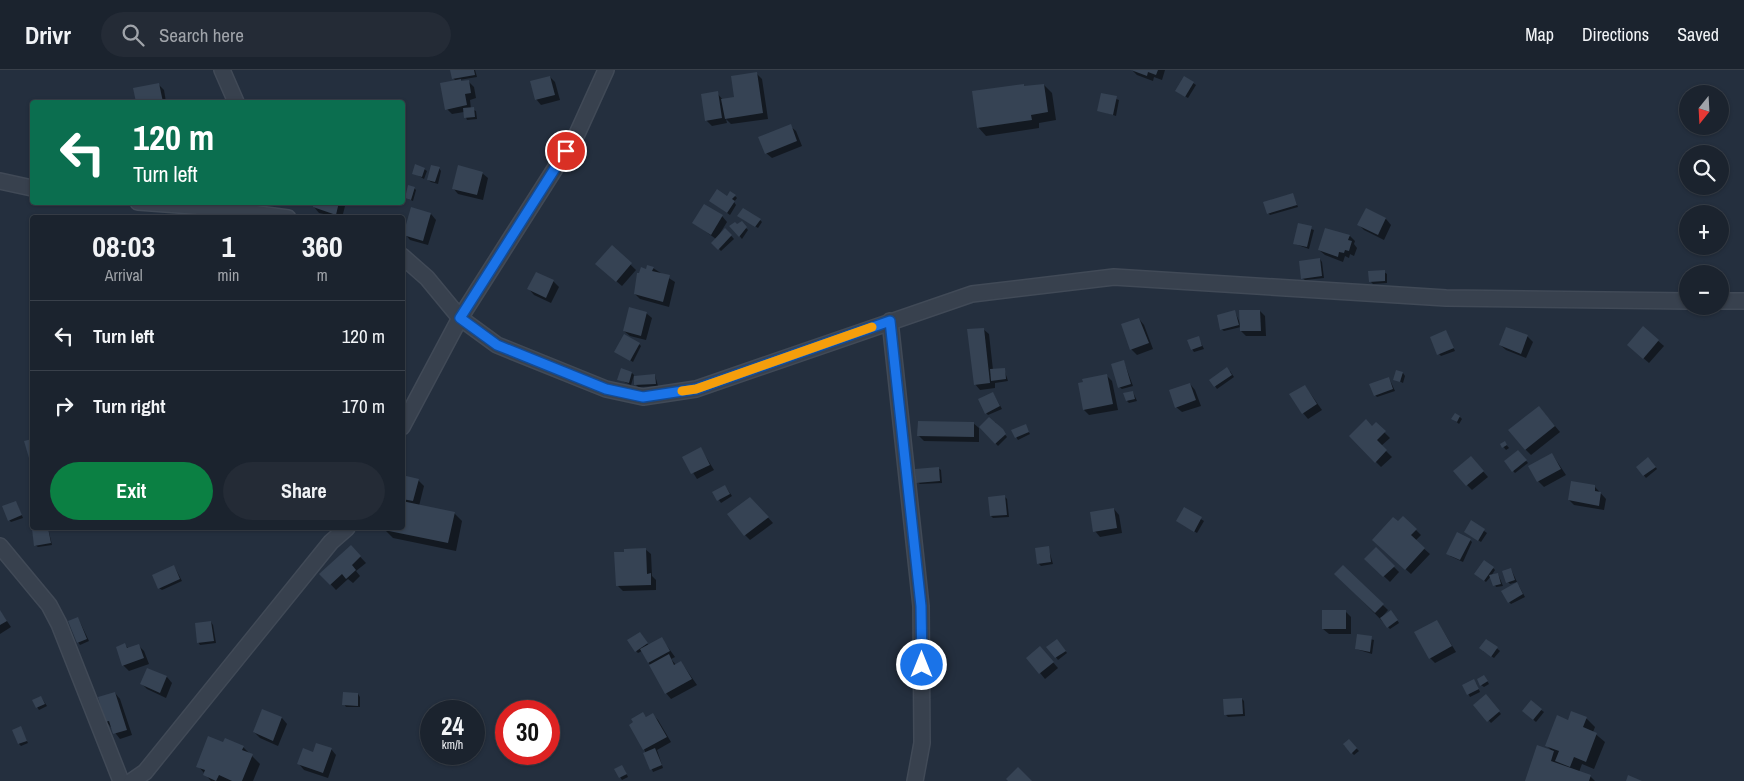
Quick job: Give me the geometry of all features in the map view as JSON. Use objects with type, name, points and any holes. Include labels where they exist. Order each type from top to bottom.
[{"type":"street","points":[[222,70],[235,100]]},
{"type":"street","points":[[405,421],[460,318],[577,134],[606,70]]},
{"type":"street","points":[[0,180],[30,188]]},
{"type":"street","points":[[179,205],[266,215]]},
{"type":"street","points":[[405,259],[427,278],[460,318],[497,345],[606,389],[643,397],[696,389],[972,294],[1114,277],[1446,298],[1679,301]]},
{"type":"street","points":[[1729,301],[1744,301]]},
{"type":"street","points":[[890,321],[921,606],[922,743],[915,781]]},
{"type":"street","points":[[132,781],[144,772],[331,542],[345,530]]},
{"type":"street","points":[[0,546],[49,605],[59,624],[121,781]]},
{"type":"building","points":[[450,70],[474,70],[475,75],[452,79]]},
{"type":"building","points":[[1131,70],[1158,70],[1156,75],[1148,72],[1147,76]]},
{"type":"building","points":[[757,72],[763,113],[725,119],[721,99],[734,97],[731,76]]},
{"type":"building","points":[[550,76],[555,95],[535,100],[530,81]]},
{"type":"building","points":[[1184,76],[1194,82],[1185,97],[1175,91]]},
{"type":"building","points":[[461,79],[461,81],[469,80],[471,93],[465,94],[467,105],[445,110],[440,83]]},
{"type":"building","points":[[159,83],[163,100],[136,100],[133,88]]},
{"type":"building","points":[[1024,84],[1024,86],[1044,84],[1048,112],[1031,115],[1032,120],[977,128],[972,91]]},
{"type":"building","points":[[718,91],[722,118],[705,121],[701,94]]},
{"type":"building","points":[[1101,93],[1117,96],[1113,115],[1097,111]]},
{"type":"building","points":[[474,107],[475,117],[464,118],[463,108]]},
{"type":"building","points":[[791,124],[797,141],[765,154],[758,137]]},
{"type":"building","points":[[415,164],[425,168],[422,177],[412,174]]},
{"type":"building","points":[[431,165],[440,167],[435,182],[427,180]]},
{"type":"building","points":[[458,165],[483,172],[477,195],[452,189]]},
{"type":"building","points":[[408,185],[415,187],[411,200],[405,198]]},
{"type":"building","points":[[717,189],[727,196],[730,191],[736,195],[732,199],[735,201],[727,213],[709,201]]},
{"type":"building","points":[[1293,193],[1297,205],[1267,214],[1263,202]]},
{"type":"building","points":[[704,204],[723,215],[711,235],[692,223]]},
{"type":"building","points":[[313,205],[338,205],[336,215],[313,207]]},
{"type":"building","points":[[411,207],[431,213],[423,241],[405,236],[405,228]]},
{"type":"building","points":[[743,208],[761,219],[755,227],[737,216]]},
{"type":"building","points":[[1366,208],[1386,218],[1378,235],[1357,225]]},
{"type":"building","points":[[742,221],[747,227],[739,237],[729,226],[735,222],[737,224]]},
{"type":"building","points":[[1298,223],[1312,226],[1307,247],[1293,244]]},
{"type":"building","points":[[725,228],[732,235],[718,250],[711,243]]},
{"type":"building","points":[[1325,228],[1350,235],[1348,240],[1352,241],[1349,251],[1339,252],[1338,257],[1318,250]]},
{"type":"building","points":[[612,245],[632,263],[616,282],[595,264]]},
{"type":"building","points":[[1320,258],[1322,276],[1301,279],[1299,261]]},
{"type":"building","points":[[647,265],[654,267],[652,271],[670,275],[663,302],[634,294],[637,273],[639,273],[641,267],[646,269]]},
{"type":"building","points":[[1385,270],[1385,281],[1369,282],[1368,271]]},
{"type":"building","points":[[536,272],[554,280],[546,298],[527,289]]},
{"type":"building","points":[[629,307],[647,312],[641,336],[623,331]]},
{"type":"building","points":[[1235,310],[1239,325],[1220,330],[1217,315]]},
{"type":"building","points":[[1239,310],[1260,310],[1261,331],[1240,331]]},
{"type":"building","points":[[1139,318],[1149,343],[1130,350],[1121,324]]},
{"type":"building","points":[[1643,326],[1659,340],[1643,359],[1627,345]]},
{"type":"building","points":[[1506,327],[1528,335],[1521,354],[1499,345]]},
{"type":"building","points":[[984,328],[990,383],[974,385],[967,329]]},
{"type":"building","points":[[1446,330],[1454,348],[1437,355],[1430,337]]},
{"type":"building","points":[[624,334],[640,343],[630,361],[614,352]]},
{"type":"building","points":[[1199,336],[1202,346],[1191,350],[1187,340]]},
{"type":"building","points":[[1124,360],[1131,384],[1118,388],[1111,364]]},
{"type":"building","points":[[1227,367],[1232,375],[1214,387],[1209,380]]},
{"type":"building","points":[[621,368],[632,372],[629,383],[617,380]]},
{"type":"building","points":[[1005,368],[1006,379],[991,381],[990,369]]},
{"type":"building","points":[[1396,370],[1403,372],[1400,382],[1393,380]]},
{"type":"building","points":[[655,374],[656,384],[634,385],[634,376]]},
{"type":"building","points":[[1107,374],[1113,404],[1083,410],[1078,383],[1083,382],[1082,379]]},
{"type":"building","points":[[1389,377],[1393,389],[1374,396],[1369,384]]},
{"type":"building","points":[[1190,383],[1196,400],[1175,408],[1169,390]]},
{"type":"building","points":[[1305,385],[1317,404],[1302,414],[1289,394]]},
{"type":"building","points":[[1133,391],[1135,399],[1126,401],[1123,393]]},
{"type":"building","points":[[993,392],[1000,406],[985,414],[978,399]]},
{"type":"building","points":[[1539,406],[1555,426],[1525,450],[1508,430]]},
{"type":"building","points":[[1455,413],[1460,416],[1457,422],[1451,419]]},
{"type":"building","points":[[989,417],[1006,434],[995,444],[979,427]]},
{"type":"building","points":[[1366,419],[1372,426],[1376,422],[1386,431],[1377,440],[1387,450],[1375,463],[1349,436]]},
{"type":"building","points":[[918,421],[974,422],[974,437],[917,436]]},
{"type":"building","points":[[1026,424],[1029,432],[1015,438],[1011,430]]},
{"type":"building","points":[[30,440],[29,458],[24,441]]},
{"type":"building","points":[[1505,441],[1507,445],[1502,448],[1500,444]]},
{"type":"building","points":[[701,447],[710,465],[691,474],[682,457]]},
{"type":"building","points":[[1518,450],[1527,460],[1512,472],[1504,461]]},
{"type":"building","points":[[1552,453],[1561,469],[1537,482],[1528,466]]},
{"type":"building","points":[[1471,456],[1484,471],[1466,486],[1453,471]]},
{"type":"building","points":[[1648,457],[1656,467],[1643,476],[1636,467]]},
{"type":"building","points":[[939,467],[940,481],[916,483],[915,469]]},
{"type":"building","points":[[405,476],[419,479],[413,501],[405,500]]},
{"type":"building","points":[[1571,481],[1595,485],[1595,491],[1601,492],[1599,506],[1568,500]]},
{"type":"building","points":[[725,485],[730,494],[717,501],[712,492]]},
{"type":"building","points":[[1005,495],[1007,515],[990,516],[988,497]]},
{"type":"building","points":[[750,497],[769,517],[744,536],[727,514]]},
{"type":"building","points":[[16,501],[22,515],[8,521],[2,506]]},
{"type":"building","points":[[405,502],[455,512],[448,543],[384,530],[405,530]]},
{"type":"building","points":[[1184,507],[1202,517],[1194,532],[1176,521]]},
{"type":"building","points":[[1114,508],[1117,528],[1093,532],[1090,512]]},
{"type":"building","points":[[1403,516],[1417,529],[1411,535],[1425,548],[1405,570],[1372,540],[1393,517],[1398,521]]},
{"type":"building","points":[[1471,520],[1485,529],[1478,541],[1464,532]]},
{"type":"building","points":[[32,530],[48,530],[51,543],[34,546]]},
{"type":"building","points":[[1457,532],[1471,539],[1460,560],[1446,554]]},
{"type":"building","points":[[351,545],[361,556],[352,565],[356,570],[346,579],[342,574],[330,585],[319,574]]},
{"type":"building","points":[[1049,546],[1051,562],[1037,564],[1035,548]]},
{"type":"building","points":[[1376,547],[1395,566],[1383,577],[1364,559]]},
{"type":"building","points":[[646,548],[647,574],[651,573],[651,585],[616,586],[614,552],[624,552],[624,549]]},
{"type":"building","points":[[1484,560],[1494,567],[1484,581],[1474,574]]},
{"type":"building","points":[[174,565],[180,579],[158,589],[152,575]]},
{"type":"building","points":[[1343,565],[1384,604],[1375,613],[1334,574]]},
{"type":"building","points":[[1511,568],[1515,580],[1506,583],[1502,571]]},
{"type":"building","points":[[1498,573],[1501,584],[1493,586],[1489,575]]},
{"type":"building","points":[[1517,582],[1523,594],[1508,603],[1501,591]]},
{"type":"building","points":[[0,610],[7,621],[0,625]]},
{"type":"building","points":[[1322,610],[1346,610],[1346,629],[1322,629]]},
{"type":"building","points":[[1391,610],[1398,620],[1387,628],[1380,618]]},
{"type":"building","points":[[78,617],[87,639],[77,643],[68,621]]},
{"type":"building","points":[[1437,620],[1452,646],[1429,659],[1414,632]]},
{"type":"building","points":[[211,621],[214,641],[197,643],[195,623]]},
{"type":"building","points":[[640,632],[648,643],[635,652],[627,640]]},
{"type":"building","points":[[1357,634],[1372,636],[1370,652],[1355,649]]},
{"type":"building","points":[[662,637],[670,651],[648,663],[640,649]]},
{"type":"building","points":[[1057,639],[1066,651],[1055,658],[1046,647]]},
{"type":"building","points":[[1486,639],[1498,647],[1491,657],[1479,648]]},
{"type":"building","points":[[125,643],[127,648],[139,644],[144,658],[122,666],[116,647]]},
{"type":"building","points":[[1040,646],[1054,662],[1039,674],[1026,658]]},
{"type":"building","points":[[669,654],[674,665],[681,661],[692,679],[665,694],[649,665]]},
{"type":"building","points":[[147,668],[167,676],[160,693],[140,684]]},
{"type":"building","points":[[1484,675],[1488,681],[1480,686],[1477,679]]},
{"type":"building","points":[[1474,679],[1479,689],[1467,695],[1462,685]]},
{"type":"building","points":[[115,692],[127,730],[113,734],[109,721],[105,722],[98,697]]},
{"type":"building","points":[[343,692],[358,693],[358,706],[342,705]]},
{"type":"building","points":[[1486,694],[1500,711],[1487,722],[1473,705]]},
{"type":"building","points":[[41,696],[45,704],[36,708],[32,700]]},
{"type":"building","points":[[1242,698],[1243,714],[1224,715],[1223,699]]},
{"type":"building","points":[[1531,700],[1542,709],[1533,720],[1522,711]]},
{"type":"building","points":[[262,709],[282,717],[273,741],[253,732]]},
{"type":"building","points":[[1571,711],[1587,717],[1583,727],[1597,733],[1586,762],[1574,757],[1570,767],[1555,761],[1559,751],[1545,746],[1557,715],[1568,720]]},
{"type":"building","points":[[643,712],[646,717],[653,713],[667,737],[643,750],[629,725],[633,722],[631,719]]},
{"type":"building","points":[[21,726],[27,741],[18,744],[12,730]]},
{"type":"building","points":[[208,736],[223,742],[225,738],[244,746],[242,750],[253,754],[242,781],[232,781],[219,775],[216,781],[203,775],[205,770],[196,767]]},
{"type":"building","points":[[1349,739],[1357,748],[1351,754],[1343,744]]},
{"type":"building","points":[[316,743],[332,748],[323,773],[297,764],[303,748],[313,752]]},
{"type":"building","points":[[1537,745],[1554,751],[1551,761],[1591,775],[1589,781],[1525,781]]},
{"type":"building","points":[[655,748],[662,765],[650,770],[643,753]]},
{"type":"building","points":[[622,765],[627,774],[619,778],[614,769]]},
{"type":"building","points":[[1018,767],[1032,781],[1008,781],[1006,779]]},
{"type":"building","points":[[1628,775],[1642,781],[1626,781]]},
{"type":"slow traffic","points":[[682,391],[696,389],[872,327]]},
{"type":"route","points":[[566,151],[460,318],[497,345],[606,389],[643,397],[696,389],[890,321],[921,606],[922,665]]}]
